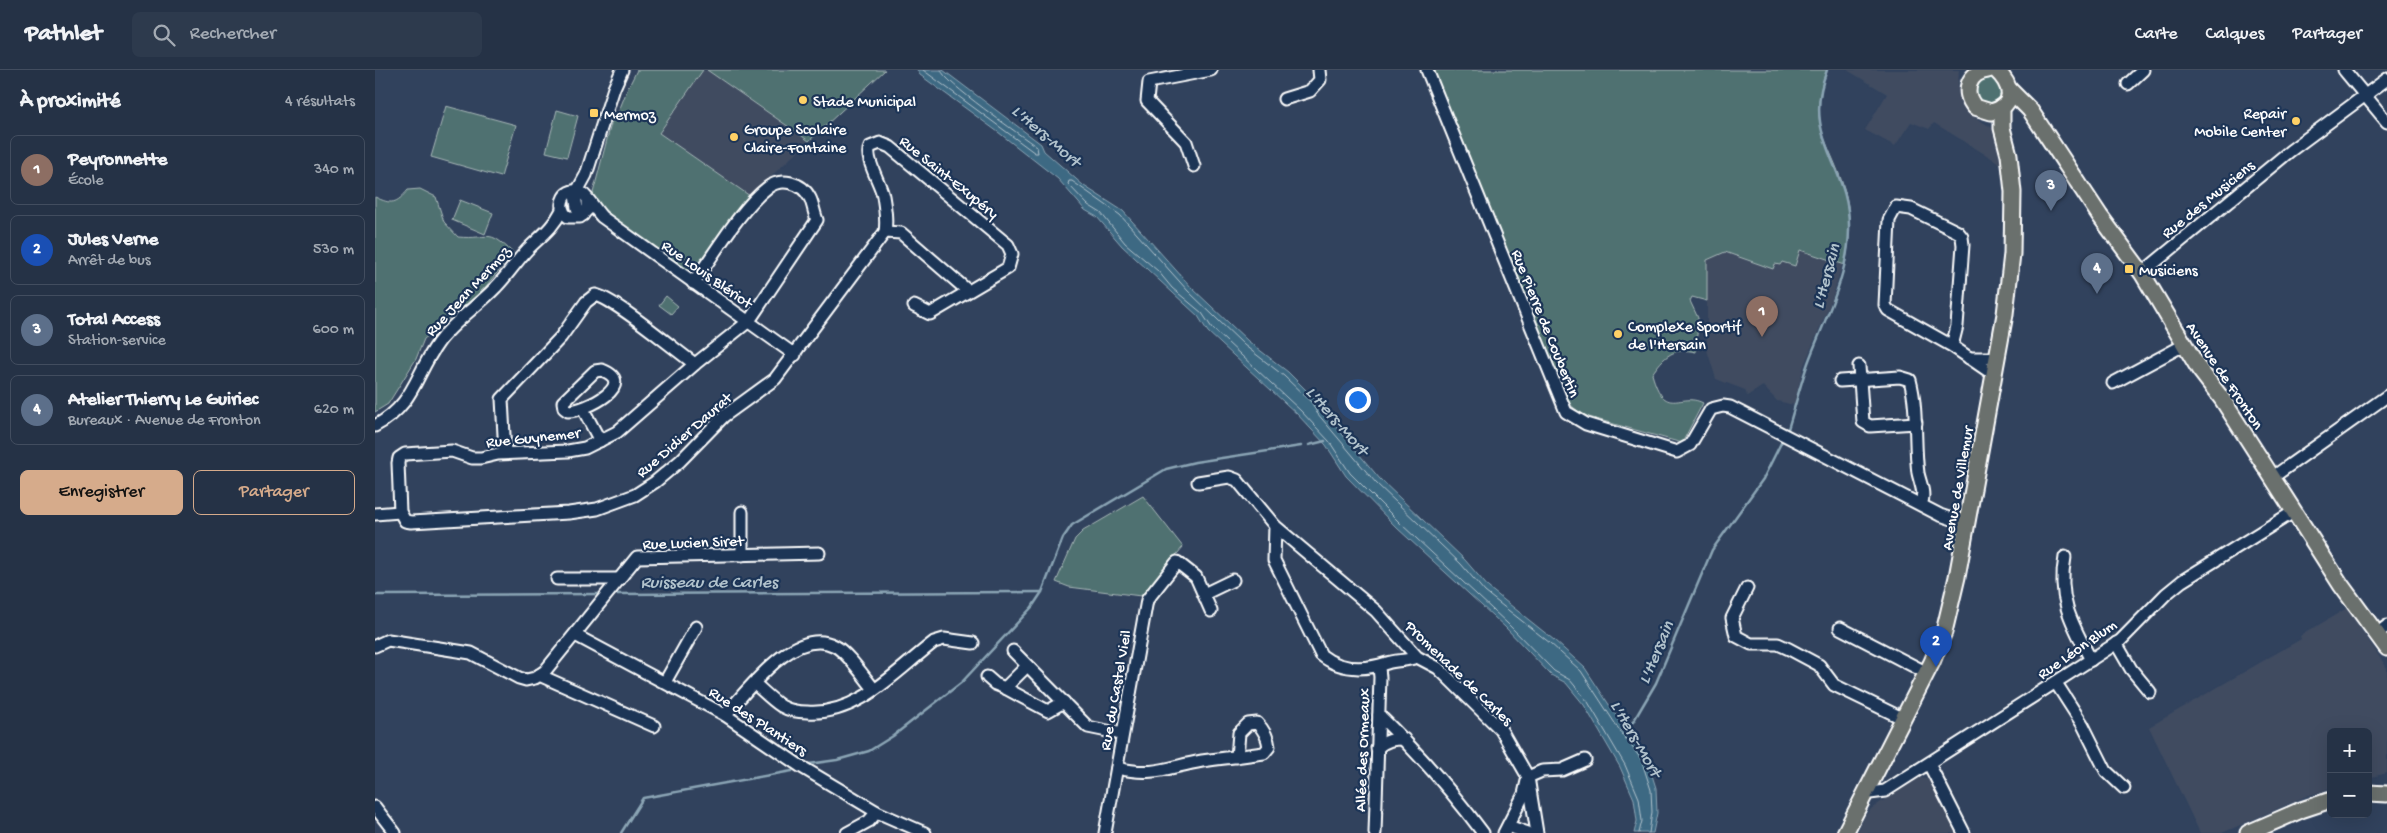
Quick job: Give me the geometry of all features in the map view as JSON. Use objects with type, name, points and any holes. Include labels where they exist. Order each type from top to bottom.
[{"type":"main road","points":[[1986,112],[2006,101],[2006,80],[1984,71],[1969,84],[1968,97],[1975,107],[1986,112],[2002,128]]},
{"type":"main road","name":"Avenue de Fronton","points":[[2006,101],[2037,121],[2100,216],[2142,273],[2184,345],[2273,477],[2341,585],[2382,630],[2387,648]]},
{"type":"main road","name":"Avenue de Villemur","points":[[1845,833],[1927,673],[1950,610],[2007,305],[2013,242],[2013,192],[2009,155],[2002,128],[2006,101]]},
{"type":"main road","points":[[2372,793],[2386,794]]},
{"type":"main road","points":[[2248,833],[2301,810],[2327,801]]},
{"type":"street","points":[[584,196],[569,192],[563,198],[562,210],[578,217],[588,208],[584,196],[589,166],[622,70]]},
{"type":"street","points":[[1194,166],[1186,142],[1147,100],[1149,82],[1211,70]]},
{"type":"street","points":[[1284,99],[1310,91],[1320,80],[1319,70]]},
{"type":"street","name":"Rue Pierre de Coubertin","points":[[1427,70],[1566,412],[1585,424],[1677,452],[1690,445],[1708,412],[1717,407],[1731,407],[1940,515],[1967,524]]},
{"type":"street","points":[[2128,84],[2143,70]]},
{"type":"street","points":[[2344,70],[2387,122]]},
{"type":"street","name":"Rue des Musiciens","points":[[2142,273],[2291,151],[2387,79]]},
{"type":"street","name":"Rue Saint-Exupéry","points":[[885,232],[887,221],[883,194],[868,156],[870,148],[880,143],[890,147],[1008,245],[1012,254],[1008,268],[930,314],[914,306]]},
{"type":"street","name":"Rue Guynemer","points":[[400,512],[399,458],[405,454],[452,451],[472,458],[505,453],[568,451],[585,448],[617,432],[695,364],[749,321],[817,220],[810,197],[798,185],[788,181],[779,182],[767,188],[749,206],[693,283]]},
{"type":"street","name":"Rue Louis Blériot","points":[[584,196],[602,218],[795,355]]},
{"type":"street","points":[[1952,346],[1957,326],[1962,236],[1911,209],[1896,208],[1889,220],[1885,304],[1888,310],[1952,346],[1987,370],[1996,365]]},
{"type":"street","name":"Rue Jean Mermoz","points":[[375,426],[397,412],[408,398],[424,366],[444,336],[496,287],[514,264],[553,227],[562,210]]},
{"type":"street","name":"Rue Louis Blériot","points":[[578,217],[602,218]]},
{"type":"street","name":"Rue Jean Mermoz","points":[[553,227],[578,217]]},
{"type":"street","points":[[885,232],[901,233],[968,292]]},
{"type":"street","name":"Rue Didier Daurat","points":[[400,512],[405,521],[411,522],[569,513],[597,509],[635,495],[655,482],[680,461],[724,416],[775,380],[885,232]]},
{"type":"street","points":[[505,453],[503,399],[561,337],[586,302],[595,295],[603,296],[695,364]]},
{"type":"street","points":[[2113,383],[2184,345]]},
{"type":"street","points":[[1859,366],[1863,422],[1870,426],[1916,423]]},
{"type":"street","points":[[1840,381],[1900,377],[1911,380],[1916,423],[1918,471],[1923,492],[1921,504]]},
{"type":"street","points":[[2273,477],[2387,396]]},
{"type":"street","points":[[583,409],[600,441]]},
{"type":"street","points":[[1904,495],[1915,481],[1918,471]]},
{"type":"street","name":"Promenade de Carles","points":[[1198,482],[1229,477],[1237,480],[1275,526],[1293,539],[1376,611],[1417,657],[1438,668],[1501,730],[1528,777]]},
{"type":"street","name":"Rue Léon Blum","points":[[1866,792],[1879,793],[1885,791],[2057,683],[2116,643],[2182,580],[2295,511]]},
{"type":"street","points":[[377,513],[400,512]]},
{"type":"street","points":[[742,512],[742,555]]},
{"type":"street","points":[[1275,526],[1274,560],[1321,655],[1330,662],[1343,667],[1379,668],[1387,663],[1407,661],[1417,657]]},
{"type":"street","points":[[1275,546],[1285,540],[1293,539]]},
{"type":"street","name":"Rue Lucien Siret","points":[[539,675],[545,671],[575,635],[637,557],[819,553]]},
{"type":"street","points":[[2065,557],[2061,577],[2070,620],[2091,660]]},
{"type":"street","name":"Rue du Castel Vieil","points":[[1105,833],[1147,600],[1177,562],[1196,577],[1204,594]]},
{"type":"street","points":[[557,579],[620,579]]},
{"type":"street","points":[[1211,611],[1204,594],[1233,580]]},
{"type":"street","points":[[1747,588],[1732,618],[1736,636],[1751,644],[1778,644],[1789,649],[1819,665],[1834,685],[1904,719]]},
{"type":"street","points":[[665,682],[696,627]]},
{"type":"street","points":[[1840,628],[1927,673]]},
{"type":"street","name":"Rue des Plantiers","points":[[575,635],[725,715],[800,766],[877,812],[925,833]]},
{"type":"street","points":[[755,684],[782,706],[800,712],[822,714],[841,709],[853,703],[934,642],[944,639],[973,643]]},
{"type":"street","points":[[375,646],[388,640],[471,653],[519,678],[526,680],[539,675],[654,726]]},
{"type":"street","points":[[725,715],[789,651],[802,644],[817,642],[834,646],[840,650],[874,689]]},
{"type":"street","points":[[2116,643],[2131,669],[2150,692]]},
{"type":"street","points":[[1013,651],[1088,726],[1122,734]]},
{"type":"street","points":[[1005,688],[1027,666]]},
{"type":"street","name":"Allée des Ormeaux","points":[[1375,833],[1379,668]]},
{"type":"street","points":[[987,677],[995,684],[1048,711],[1064,702]]},
{"type":"street","points":[[2057,683],[2083,725],[2106,771],[2124,788]]},
{"type":"street","points":[[1379,715],[1404,739],[1463,806],[1483,833]]},
{"type":"street","points":[[1377,748],[1383,742],[1392,739],[1404,739]]},
{"type":"street","points":[[1117,768],[1138,773],[1154,772],[1170,770],[1201,761],[1237,758]]},
{"type":"street","points":[[1528,777],[1542,772],[1562,770],[1585,760]]},
{"type":"street","points":[[1929,764],[1964,833]]},
{"type":"street","points":[[1527,833],[1506,829],[1524,794],[1528,777]]},
{"type":"street","points":[[1528,777],[1537,833]]},
{"type":"street","points":[[375,807],[395,833]]},
{"type":"street","points":[[847,833],[869,821],[877,812]]},
{"type":"shaded area","name":"Groupe Scolaire Claire-Fontaine","points":[[703,70],[707,70],[809,141],[750,196],[659,133]]},
{"type":"shaded area","points":[[1847,70],[1959,70],[1958,88],[1963,106],[1971,115],[1994,129],[2001,164],[1934,123],[1929,129],[1911,122],[1895,146],[1865,130],[1887,94]]},
{"type":"shaded area","points":[[1800,250],[1842,265],[1832,299],[1804,365],[1794,405],[1777,401],[1763,386],[1747,396],[1745,390],[1716,379],[1707,350],[1707,260],[1725,252],[1773,269],[1775,264]]},
{"type":"shaded area","points":[[2347,608],[2387,668],[2387,773],[2372,777],[2372,728],[2327,728],[2327,790],[2307,796],[2222,833],[2200,833],[2149,727],[2301,639],[2300,636]]},
{"type":"shaded area","points":[[1916,777],[1932,780],[1959,833],[1857,833],[1864,817],[1871,809]]},
{"type":"green space","points":[[637,70],[703,70],[659,133],[750,196],[701,266],[695,262],[688,273],[637,238],[594,200],[593,193],[612,120],[616,118]]},
{"type":"green space","points":[[707,70],[885,70],[809,141]]},
{"type":"green space","points":[[1427,70],[1827,70],[1821,89],[1819,118],[1826,144],[1847,198],[1849,227],[1845,265],[1800,250],[1795,266],[1782,262],[1780,265],[1775,264],[1773,269],[1725,252],[1707,260],[1707,301],[1692,297],[1690,301],[1698,318],[1696,352],[1682,351],[1670,354],[1652,374],[1657,388],[1662,396],[1668,400],[1695,400],[1703,403],[1682,443],[1589,417],[1578,411],[1571,404],[1559,385],[1505,246],[1498,247]]},
{"type":"green space","points":[[1989,77],[1999,81],[2003,91],[1999,101],[1989,105],[1979,101],[1975,91],[1979,81]]},
{"type":"green space","points":[[446,106],[516,125],[501,177],[431,157]]},
{"type":"green space","points":[[557,110],[578,116],[567,157],[546,152]]},
{"type":"green space","points":[[420,189],[436,197],[444,222],[458,237],[493,237],[513,253],[483,290],[424,339],[416,359],[388,404],[375,412],[375,197],[393,202],[408,190]]},
{"type":"green space","points":[[460,200],[493,213],[485,234],[452,220]]},
{"type":"green space","points":[[666,296],[678,306],[671,314],[659,305]]},
{"type":"green space","points":[[1143,496],[1183,547],[1141,596],[1069,587],[1056,582],[1075,539],[1083,531]]},
{"type":"water","points":[[917,70],[943,70],[1041,144],[1044,151],[1084,186],[1123,211],[1192,288],[1248,341],[1288,372],[1316,400],[1321,409],[1380,479],[1465,560],[1489,588],[1554,640],[1585,668],[1625,729],[1646,756],[1656,788],[1657,813],[1653,833],[1634,833],[1637,821],[1634,799],[1620,767],[1584,705],[1566,683],[1551,675],[1505,627],[1397,528],[1346,476],[1326,445],[1297,414],[1208,332],[1198,316],[1122,246],[1097,217],[1085,210],[1058,179],[920,75]]},
{"type":"waterway","name":"L'Hersain","points":[[1788,429],[1808,363],[1840,282],[1848,248],[1848,207],[1843,187],[1823,134],[1819,115],[1820,94],[1827,70]]},
{"type":"waterway","points":[[1309,445],[1325,441]]},
{"type":"waterway","name":"L'Hersain","points":[[1622,730],[1633,722],[1656,683],[1712,550],[1763,479],[1782,441]]},
{"type":"waterway","points":[[809,764],[837,760],[869,751],[893,736],[962,682],[1032,607],[1042,592],[1063,538],[1072,525],[1166,469],[1195,462],[1301,446]]},
{"type":"waterway","name":"Ruisseau de Carles","points":[[611,594],[1042,592]]},
{"type":"waterway","name":"Ruisseau de Carles","points":[[375,595],[603,594]]},
{"type":"waterway","points":[[621,833],[643,798],[792,771]]},
{"type":"place","name":"Stade Municipal","points":[[803,100]]},
{"type":"place","name":"Mermoz","points":[[594,113]]},
{"type":"place","name":"Repair Mobile Center","points":[[2296,121]]},
{"type":"place","name":"Groupe Scolaire Claire-Fontaine","points":[[734,137]]},
{"type":"place","name":"Total Access","points":[[2051,211]]},
{"type":"place","name":"Musiciens","points":[[2129,269]]},
{"type":"place","name":"Atelier Thierry Le Guiriec","points":[[2097,294]]},
{"type":"place","name":"Complexe Sportif de l'Hersain","points":[[1618,334]]},
{"type":"place","name":"Peyronnette","points":[[1762,337]]},
{"type":"place","name":"Jules Verne","points":[[1936,667]]},
{"type":"water label","name":"L'Hers-Mort","points":[[1047,135]]},
{"type":"water label","name":"L'Hers-Mort","points":[[1338,420]]},
{"type":"water label","name":"L'Hers-Mort","points":[[1637,738]]}]
